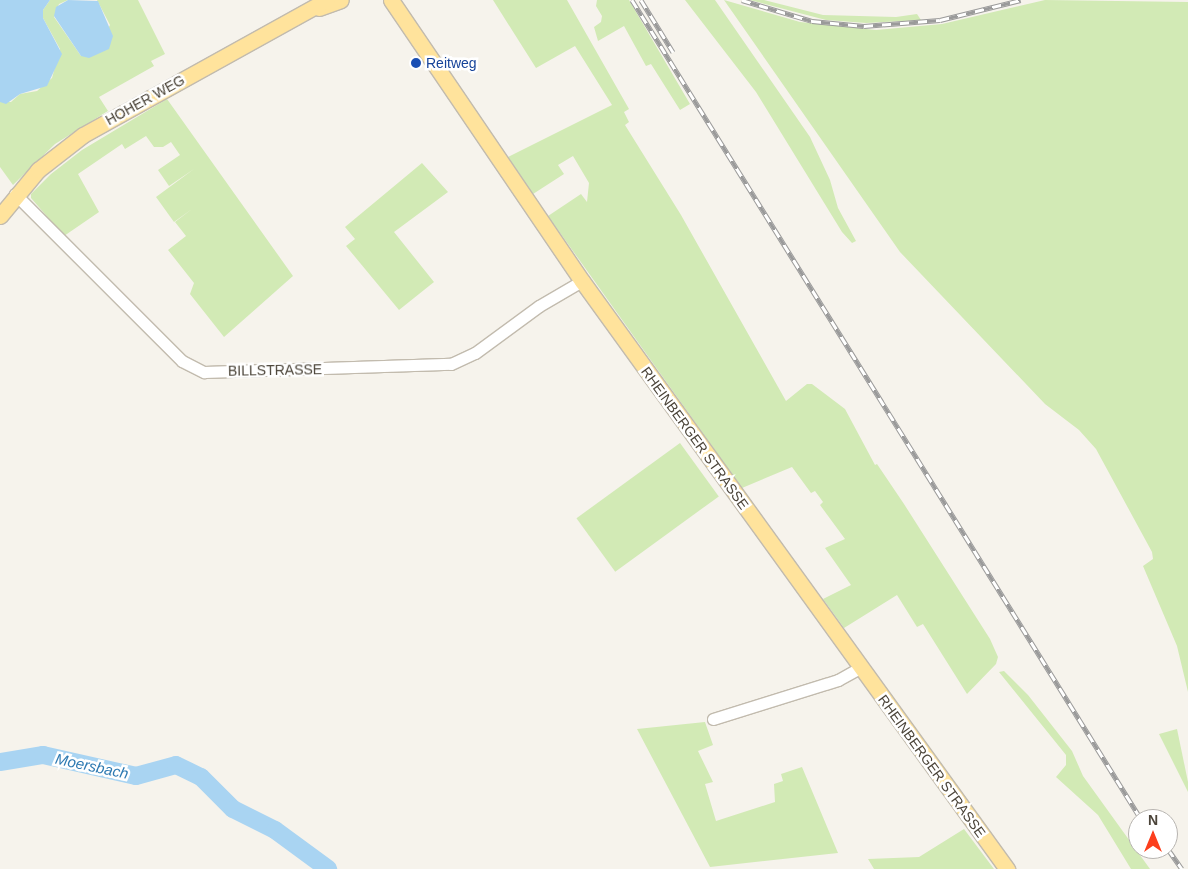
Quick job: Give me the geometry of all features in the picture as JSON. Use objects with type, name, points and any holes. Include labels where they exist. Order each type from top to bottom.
[{"type":"main road","name":"HOHER WEG","points":[[0,216],[15,194],[52,158],[83,135],[327,0]]},
{"type":"main road","name":"HOHER WEG","points":[[310,10],[341,0]]},
{"type":"main road","name":"RHEINBERGER STRASSE","points":[[391,0],[582,281],[1007,869]]},
{"type":"main road","points":[[404,0],[407,22]]},
{"type":"street","name":"BILLSTRASSE","points":[[15,194],[182,362],[204,372],[451,364],[475,354],[539,306],[582,281]]},
{"type":"street","points":[[713,719],[838,680],[861,667]]},
{"type":"green space","points":[[50,0],[68,0],[59,4],[54,17],[81,56],[94,55],[110,25],[97,0],[138,0],[165,54],[151,61],[154,66],[99,97],[108,111],[55,144],[13,185],[0,167],[0,102],[11,102],[20,94],[37,91],[52,78],[60,49],[43,18],[43,10]]},
{"type":"green space","points":[[493,0],[567,0],[629,109],[624,112],[629,122],[625,125],[681,215],[786,401],[807,384],[812,384],[845,409],[875,465],[877,464],[904,504],[990,639],[998,657],[996,664],[967,694],[923,624],[917,627],[897,595],[844,628],[823,599],[851,585],[825,548],[845,539],[820,505],[823,502],[815,491],[811,493],[792,467],[742,488],[548,216],[581,194],[587,202],[589,183],[573,156],[558,165],[564,174],[533,194],[508,157],[612,105],[575,46],[536,68]]},
{"type":"green space","points":[[597,0],[629,0],[690,104],[680,110],[651,64],[646,66],[624,26],[598,41],[594,27],[601,22],[602,16],[596,6]]},
{"type":"green space","points":[[685,0],[715,0],[810,137],[830,180],[838,208],[856,241],[852,243],[842,232],[756,92]]},
{"type":"green space","points":[[724,0],[800,22],[876,30],[942,24],[1045,0],[1188,2],[1188,692],[1177,646],[1143,566],[1153,559],[1152,552],[1096,449],[1079,430],[1045,404],[900,252]]},
{"type":"green space","points":[[750,0],[764,0],[823,15],[896,17],[917,14],[921,20],[866,23],[826,20]]},
{"type":"green space","points":[[167,99],[293,276],[224,337],[190,294],[194,283],[168,250],[186,236],[175,222],[192,209],[174,222],[156,197],[194,169],[169,186],[158,170],[180,155],[171,142],[163,147],[154,147],[146,136],[125,149],[122,144],[78,174],[99,212],[64,236],[31,198],[31,194],[51,174],[82,150]]},
{"type":"green space","points":[[422,163],[448,192],[394,232],[434,282],[399,310],[346,246],[355,239],[345,227]]},
{"type":"green space","points":[[680,443],[719,496],[615,572],[576,518]]},
{"type":"green space","points":[[1004,671],[1028,695],[1072,751],[1083,776],[1128,838],[1128,859],[1143,859],[1150,869],[1131,869],[1098,815],[1056,777],[1066,765],[1066,755],[999,672]]},
{"type":"green space","points":[[705,722],[713,745],[698,751],[713,782],[705,784],[716,821],[775,802],[774,784],[783,781],[781,774],[802,767],[838,853],[710,867],[637,729]]},
{"type":"green space","points":[[1177,729],[1188,782],[1188,792],[1159,734]]},
{"type":"green space","points":[[964,829],[994,869],[874,869],[868,859],[919,857]]},
{"type":"water","points":[[0,0],[50,0],[43,10],[43,18],[62,54],[47,86],[20,94],[6,104],[0,102]]},
{"type":"water","points":[[68,0],[98,1],[113,36],[109,49],[89,58],[81,56],[54,16],[56,7]]},
{"type":"waterway","name":"Moersbach","points":[[0,762],[43,755],[136,776],[176,765],[201,777],[233,809],[275,830],[328,869]]},
{"type":"railway","points":[[632,0],[1135,809]]},
{"type":"railway","points":[[641,0],[673,52]]},
{"type":"railway","points":[[742,0],[812,21],[864,26],[940,20],[1021,0]]},
{"type":"railway","points":[[1175,859],[1182,869]]},
{"type":"place","name":"Reitweg","points":[[416,63]]}]
